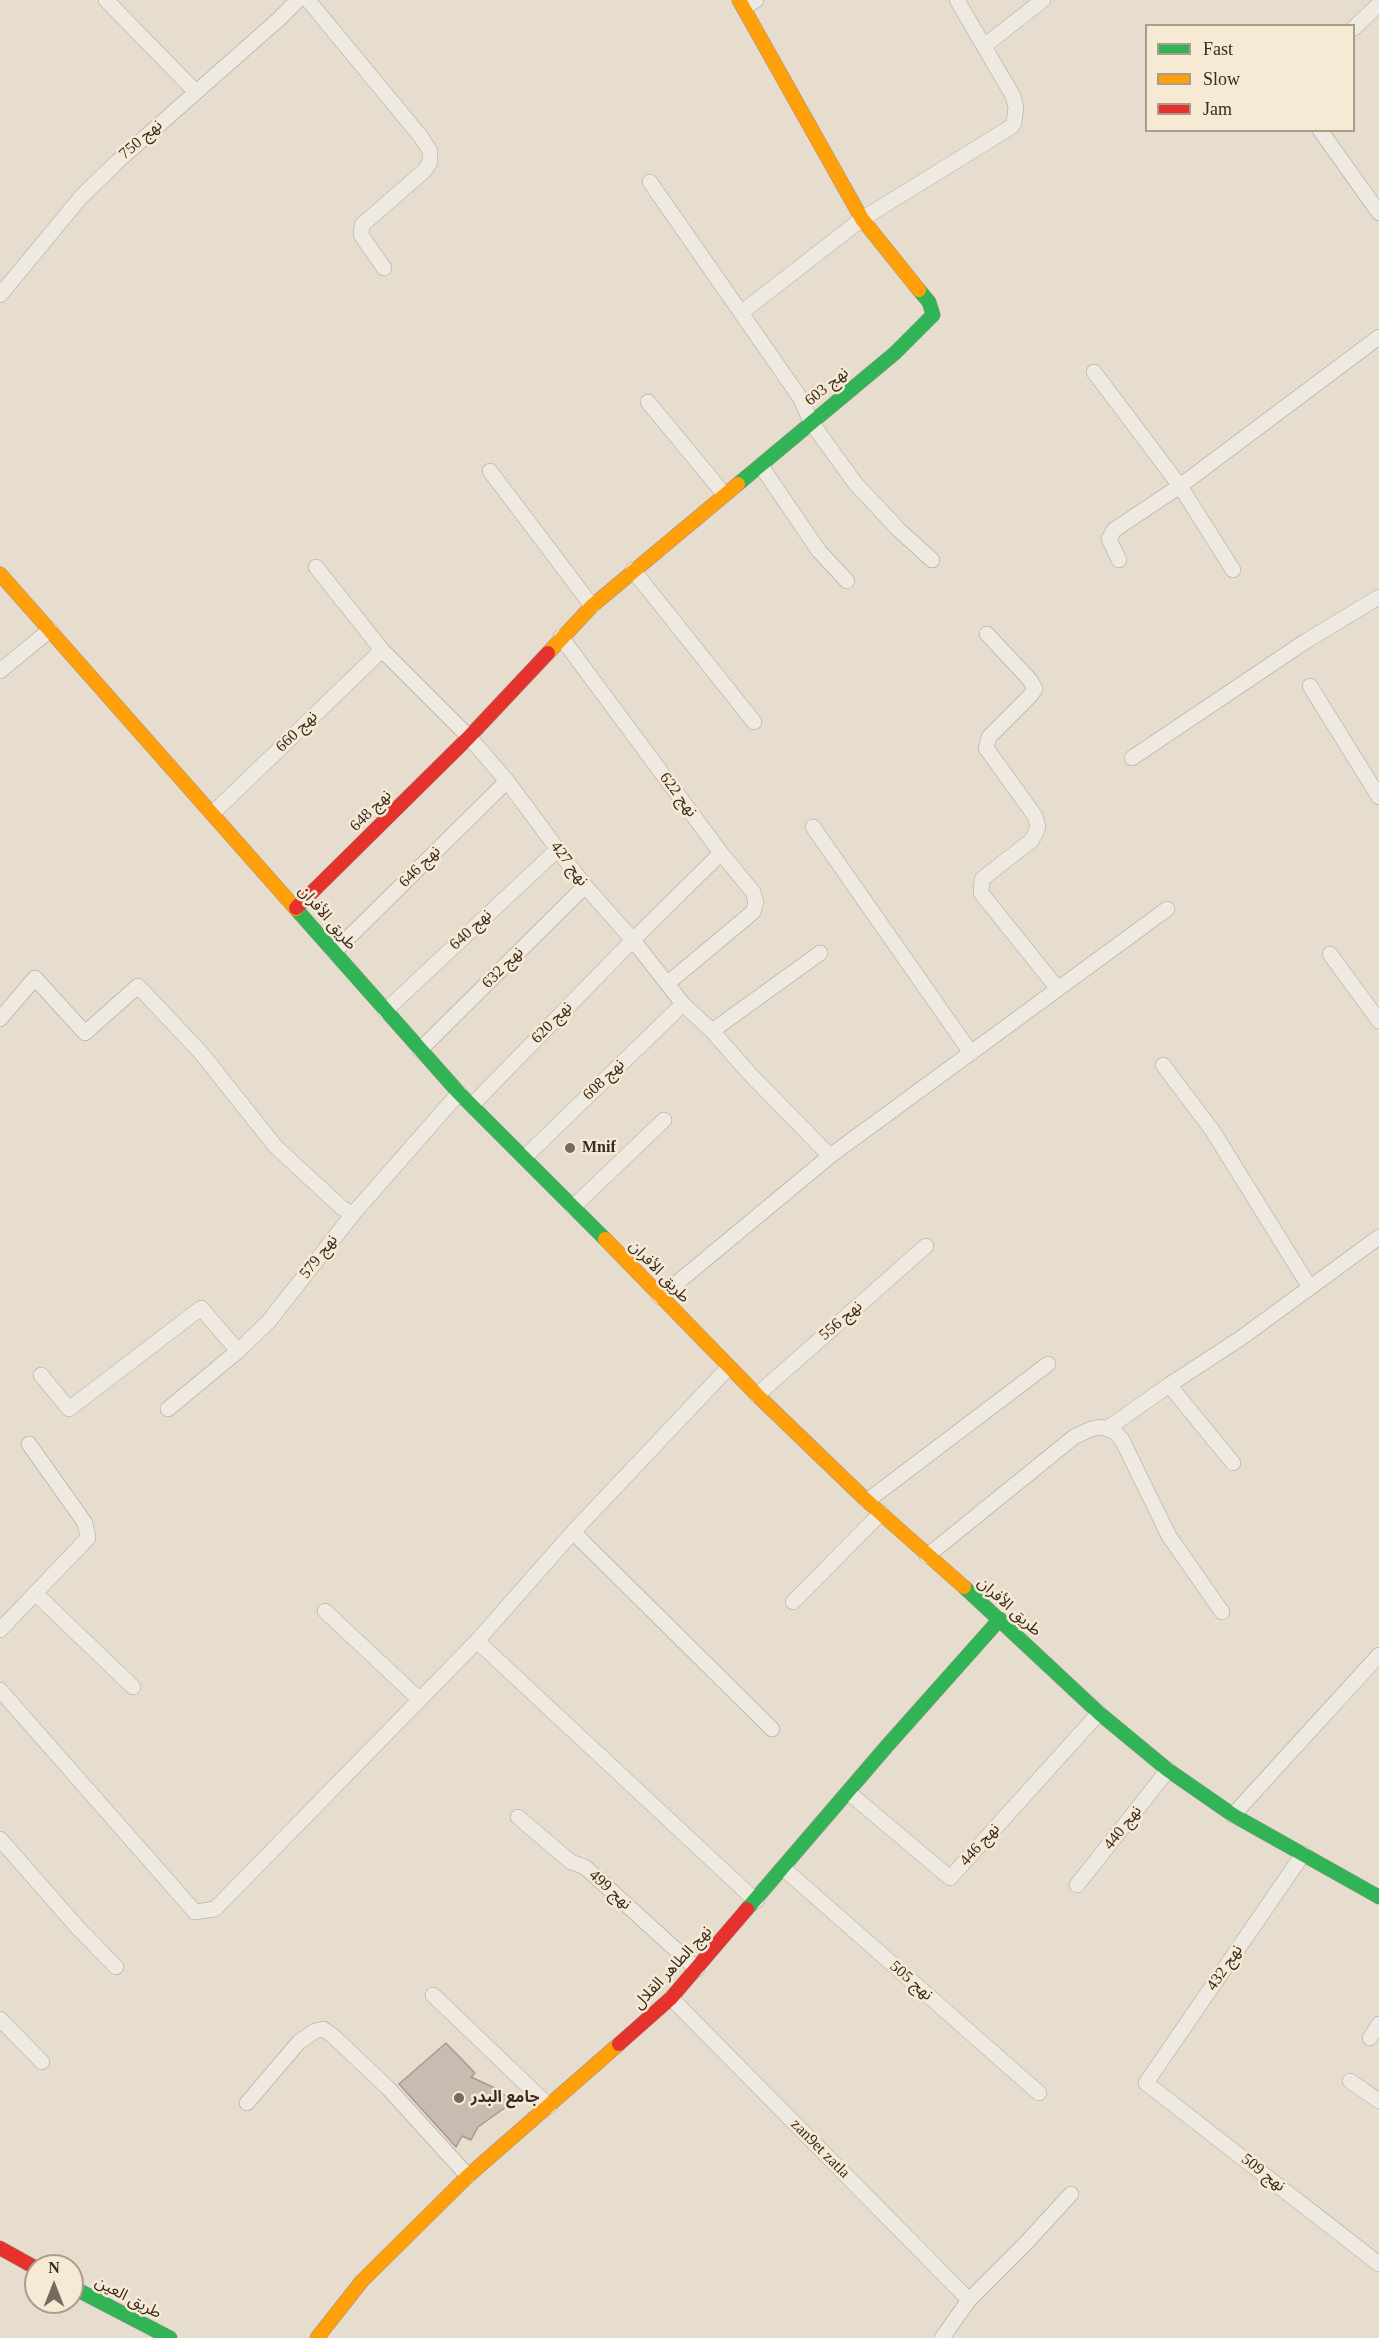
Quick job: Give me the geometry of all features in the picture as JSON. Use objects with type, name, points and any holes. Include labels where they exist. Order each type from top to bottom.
[{"type":"street","points":[[106,0],[196,92]]},
{"type":"street","name":"نهج 750","points":[[3,284],[81,197],[117,162],[298,0]]},
{"type":"street","points":[[308,0],[430,151],[430,162],[425,170],[362,225],[361,234],[384,267]]},
{"type":"street","points":[[742,312],[862,219],[1011,127],[1016,116],[1013,96],[957,0]]},
{"type":"street","points":[[984,46],[1043,0]]},
{"type":"street","name":"نهج 603","points":[[469,737],[592,606],[896,353],[933,315],[929,302],[862,219],[777,71],[747,2]]},
{"type":"street","points":[[1355,26],[1379,4]]},
{"type":"street","points":[[1321,132],[1379,213]]},
{"type":"street","points":[[650,182],[742,312],[801,399],[811,422],[855,483],[899,530],[932,560]]},
{"type":"street","points":[[1119,560],[1109,539],[1111,533],[1180,486],[1379,337]]},
{"type":"street","points":[[1094,372],[1180,486],[1233,570]]},
{"type":"street","points":[[648,402],[724,494]]},
{"type":"street","points":[[761,466],[819,551],[847,581]]},
{"type":"street","points":[[490,471],[592,606]]},
{"type":"street","name":"نهج 427","points":[[316,567],[382,650],[469,737],[507,781],[585,886],[633,940],[683,1004],[712,1031],[749,1073],[830,1156]]},
{"type":"street","points":[[633,570],[754,722]]},
{"type":"street","name":"طريق الأفران","points":[[0,574],[459,1093],[525,1157],[729,1367],[867,1501],[1000,1619],[1099,1713],[1168,1770],[1233,1815],[1379,1897]]},
{"type":"street","points":[[1132,758],[1296,648],[1379,597]]},
{"type":"street","points":[[0,671],[50,630]]},
{"type":"street","points":[[987,634],[1030,680],[1035,689],[988,737],[986,748],[1035,816],[1038,827],[1032,840],[982,879],[981,892],[1058,989]]},
{"type":"street","name":"نهج 622","points":[[561,638],[721,853],[753,892],[756,902],[753,912],[668,983]]},
{"type":"street","name":"نهج 660","points":[[213,813],[382,650]]},
{"type":"street","points":[[1310,686],[1379,797]]},
{"type":"street","name":"نهج 648","points":[[296,908],[469,737]]},
{"type":"street","name":"نهج 646","points":[[334,952],[507,781]]},
{"type":"street","points":[[813,827],[970,1053]]},
{"type":"street","name":"نهج 640","points":[[385,1011],[558,849]]},
{"type":"street","points":[[633,940],[721,853]]},
{"type":"street","name":"نهج 632","points":[[420,1050],[585,886]]},
{"type":"street","points":[[660,1297],[830,1156],[1167,909]]},
{"type":"street","name":"نهج 620","points":[[472,1105],[633,940]]},
{"type":"street","points":[[712,1031],[820,953]]},
{"type":"street","points":[[1330,954],[1379,1021]]},
{"type":"street","points":[[0,1019],[35,978],[85,1033],[138,986],[202,1054],[275,1146],[342,1208],[353,1214]]},
{"type":"street","name":"نهج 608","points":[[525,1157],[683,1004]]},
{"type":"street","points":[[1163,1065],[1212,1130],[1309,1286]]},
{"type":"street","name":"نهج 579","points":[[168,1409],[238,1351],[269,1321],[353,1214],[459,1093]]},
{"type":"street","points":[[573,1207],[664,1120]]},
{"type":"street","points":[[1107,1428],[1241,1338],[1309,1286],[1379,1237]]},
{"type":"street","name":"نهج 556","points":[[757,1395],[926,1246]]},
{"type":"street","points":[[41,1375],[69,1409],[201,1308],[238,1351]]},
{"type":"street","points":[[867,1501],[1048,1364]]},
{"type":"street","points":[[0,1690],[195,1912],[215,1909],[477,1641],[573,1532],[729,1367]]},
{"type":"street","points":[[1169,1385],[1233,1463]]},
{"type":"street","points":[[927,1556],[1074,1437],[1091,1429],[1107,1428],[1115,1432],[1122,1440],[1169,1536],[1222,1612]]},
{"type":"street","points":[[2,1624],[88,1538],[85,1523],[29,1444]]},
{"type":"street","points":[[793,1602],[881,1513]]},
{"type":"street","points":[[573,1532],[772,1729]]},
{"type":"street","points":[[35,1593],[133,1687]]},
{"type":"street","points":[[325,1611],[420,1700]]},
{"type":"street","name":"نهج الطاهر القلال","points":[[317,2338],[362,2281],[468,2176],[671,1998],[1000,1619]]},
{"type":"street","points":[[477,1641],[756,1902]]},
{"type":"street","points":[[1233,1815],[1379,1654]]},
{"type":"street","name":"نهج 446","points":[[848,1792],[950,1878],[1099,1713]]},
{"type":"street","name":"نهج 440","points":[[1077,1885],[1168,1770]]},
{"type":"street","name":"نهج 499","points":[[518,1817],[571,1862],[585,1867],[697,1969]]},
{"type":"street","points":[[0,1839],[116,1968]]},
{"type":"street","name":"نهج 432","points":[[1146,2083],[1303,1854]]},
{"type":"street","name":"نهج 505","points":[[783,1868],[1039,2093]]},
{"type":"street","points":[[433,1995],[549,2106]]},
{"type":"street","name":"zan9et zatla","points":[[671,1998],[969,2300]]},
{"type":"street","points":[[0,2019],[42,2062]]},
{"type":"street","points":[[1370,2038],[1379,2024]]},
{"type":"street","points":[[247,2103],[299,2042],[315,2031],[323,2030],[332,2035],[388,2088],[468,2176]]},
{"type":"street","points":[[1350,2080],[1379,2100]]},
{"type":"street","name":"نهج 509","points":[[1146,2083],[1379,2264]]},
{"type":"street","points":[[942,2338],[969,2300],[1071,2194]]},
{"type":"street","points":[[0,2248],[24,2261]]},
{"type":"street","name":"طريق العين","points":[[84,2293],[170,2338]]},
{"type":"building","name":"جامع البدر","points":[[446,2043],[475,2073],[471,2077],[497,2089],[513,2102],[478,2127],[471,2140],[462,2136],[456,2147],[399,2084]]},
{"type":"traffic: fast","points":[[738,484],[895,353],[933,315],[929,302],[919,290]]},
{"type":"traffic: fast","points":[[296,909],[459,1093],[605,1239]]},
{"type":"traffic: fast","points":[[964,1587],[1099,1713],[1168,1770],[1233,1815],[1379,1897]]},
{"type":"traffic: fast","points":[[747,1909],[1000,1619]]},
{"type":"traffic: fast","points":[[84,2293],[170,2338]]},
{"type":"traffic: slow","points":[[739,0],[862,219],[919,290]]},
{"type":"traffic: slow","points":[[548,653],[592,606],[738,484]]},
{"type":"traffic: slow","points":[[0,574],[296,909]]},
{"type":"traffic: slow","points":[[605,1239],[757,1395],[867,1501],[964,1587]]},
{"type":"traffic: slow","points":[[317,2338],[362,2281],[468,2176],[619,2044]]},
{"type":"traffic: jam","points":[[296,908],[469,737],[548,653]]},
{"type":"traffic: jam","points":[[619,2044],[671,1998],[747,1909]]},
{"type":"traffic: jam","points":[[0,2248],[24,2261]]},
{"type":"place","name":"Mnif","points":[[570,1148]]},
{"type":"place","name":"جامع البدر","points":[[459,2098]]}]
